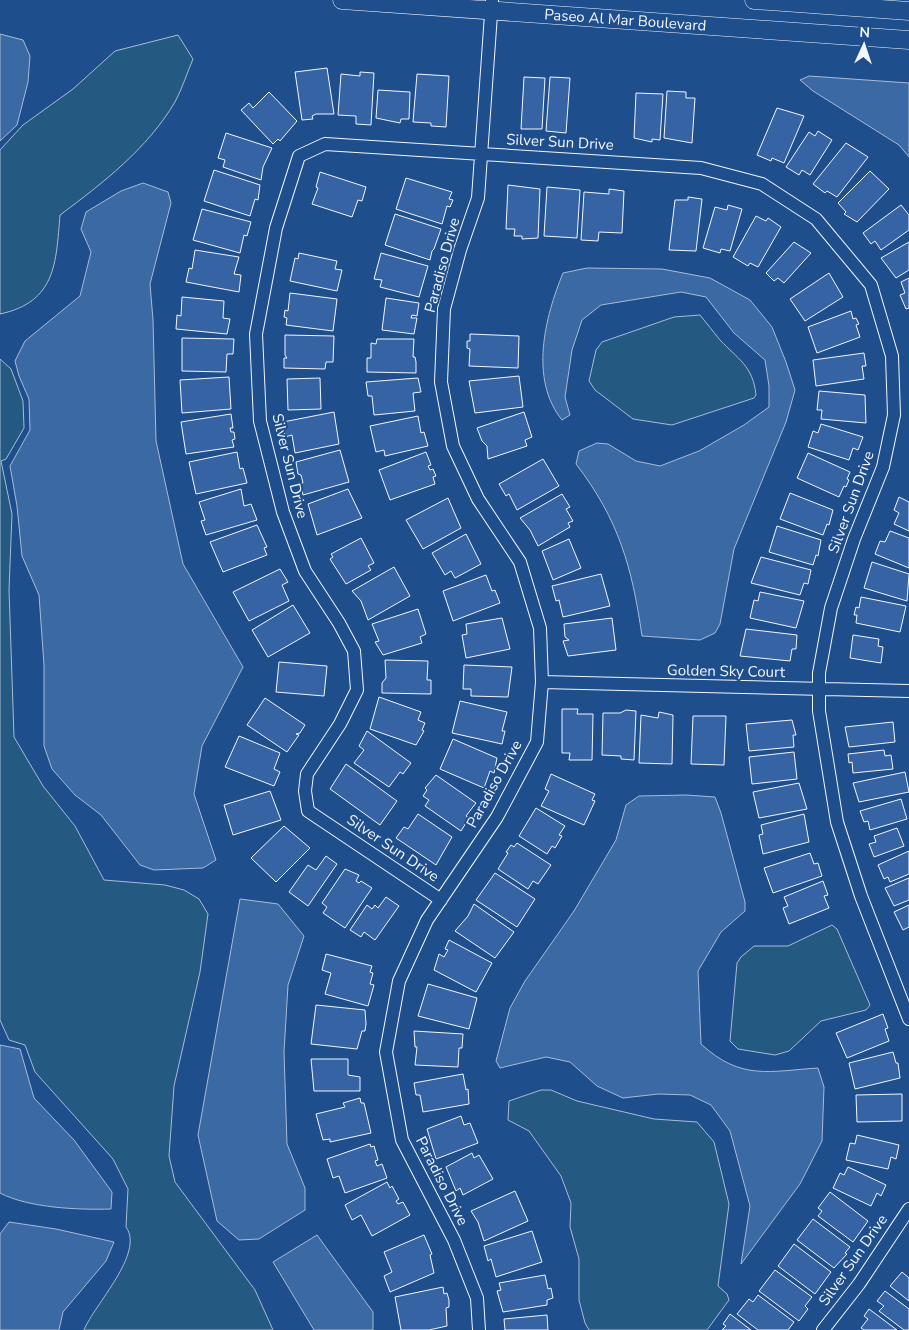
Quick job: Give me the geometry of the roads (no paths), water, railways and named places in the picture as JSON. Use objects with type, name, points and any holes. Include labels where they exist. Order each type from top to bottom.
[{"type":"main road","name":"Paseo Al Mar Boulevard","points":[[342,0],[492,5],[909,40]]},
{"type":"main road","points":[[754,0],[909,11]]},
{"type":"street","name":"Paradiso Drive","points":[[479,1330],[477,1298],[454,1240],[402,1140],[386,1052],[399,981],[427,920],[497,817],[537,742],[542,682],[540,628],[520,562],[478,499],[453,446],[441,382],[444,309],[478,198],[492,5]]},
{"type":"street","name":"Silver Sun Drive","points":[[441,900],[308,811],[305,791],[307,774],[340,724],[357,690],[354,651],[339,623],[305,571],[283,512],[260,421],[256,334],[276,228],[299,156],[324,144],[602,160],[701,168],[762,184],[816,219],[871,285],[892,356],[894,415],[883,467],[854,539],[831,608],[819,673],[819,711],[837,822],[861,896],[909,1020]]},
{"type":"street","name":"Golden Sky Court","points":[[542,682],[909,691]]},
{"type":"street","name":"Silver Sun Drive","points":[[823,1330],[859,1284],[909,1208]]}]
